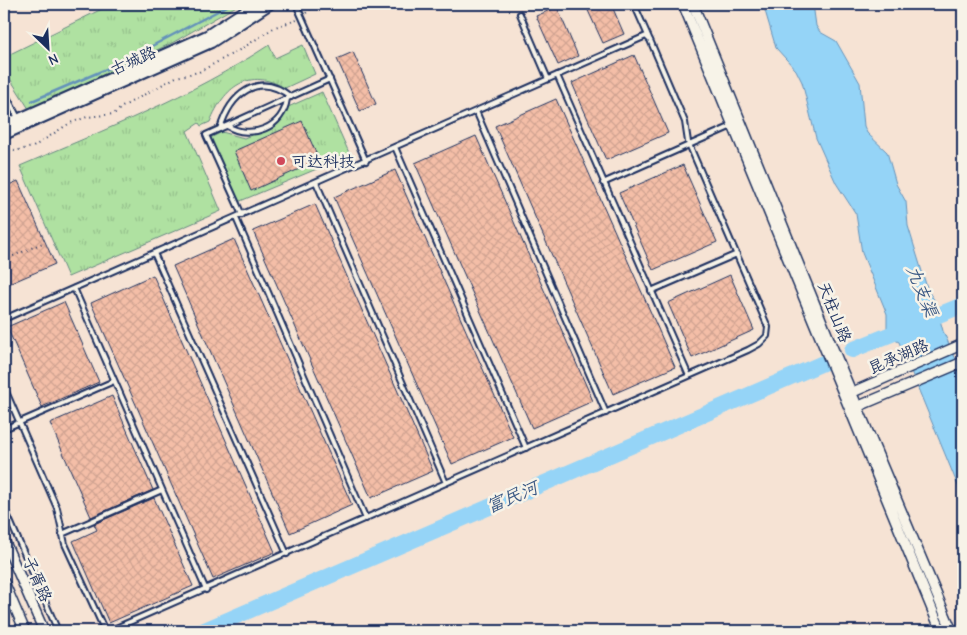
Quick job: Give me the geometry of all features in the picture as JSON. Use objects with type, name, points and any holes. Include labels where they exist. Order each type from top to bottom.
[{"type":"main road","name":"古城路","points":[[4,134],[20,123],[207,36],[256,4]]},
{"type":"main road","name":"古城路","points":[[4,126],[20,123],[211,42],[269,4]]},
{"type":"street","name":"天柱山路","points":[[683,4],[737,124],[848,394],[952,631]]},
{"type":"street","name":"天柱山路","points":[[693,4],[737,124]]},
{"type":"street","name":"昆承湖路","points":[[848,394],[961,345]]},
{"type":"street","name":"昆承湖路","points":[[854,408],[963,362]]},
{"type":"street","name":"天柱山路","points":[[854,408],[941,631]]},
{"type":"street","name":"子胥路","points":[[4,540],[44,631]]},
{"type":"street","name":"子胥路","points":[[4,582],[25,631]]},
{"type":"lane","points":[[296,4],[366,161]]},
{"type":"lane","points":[[4,387],[57,508],[62,534],[104,630],[108,631],[206,590],[759,344],[767,336],[768,327],[689,144],[685,122],[634,4]]},
{"type":"lane","points":[[520,14],[548,79]]},
{"type":"lane","points":[[4,319],[366,161],[641,37],[646,36],[650,40]]},
{"type":"lane","points":[[557,75],[603,183],[690,376]]},
{"type":"lane","points":[[242,215],[206,135],[330,79]]},
{"type":"lane","points":[[220,129],[227,109],[247,90],[264,86],[274,87],[282,90],[289,98]]},
{"type":"lane","points":[[4,92],[20,123]]},
{"type":"lane","points":[[226,126],[242,133],[252,133],[269,126],[282,116],[289,98]]},
{"type":"lane","points":[[476,111],[606,413]]},
{"type":"lane","points":[[603,183],[737,124]]},
{"type":"lane","points":[[395,147],[526,448]]},
{"type":"lane","points":[[316,182],[446,483]]},
{"type":"lane","points":[[236,218],[366,519]]},
{"type":"lane","points":[[154,253],[287,554]]},
{"type":"lane","points":[[651,291],[737,254]]},
{"type":"lane","points":[[74,288],[206,590]]},
{"type":"lane","points":[[4,429],[114,381]]},
{"type":"lane","points":[[62,534],[162,490]]},
{"type":"lane","points":[[4,507],[58,631]]},
{"type":"path","points":[[4,153],[33,147],[70,124],[87,117],[114,114],[122,107],[176,77],[199,72],[219,62],[275,27],[302,18],[314,4]]},
{"type":"path","points":[[4,260],[45,242]]},
{"type":"green space","points":[[112,4],[240,4],[172,43],[29,109],[4,69],[4,57]]},
{"type":"green space","points":[[269,45],[275,58],[303,45],[315,74],[285,88],[272,82],[260,80],[249,80],[239,84],[230,90],[223,99],[210,122],[201,126],[199,123],[187,131],[221,211],[68,277],[20,166],[179,96]]},
{"type":"green space","points":[[322,92],[350,155],[238,202],[210,138],[222,132],[244,138],[274,126],[288,107]]},
{"type":"water","name":"九支渠","points":[[763,4],[813,4],[816,26],[820,32],[836,41],[860,83],[864,126],[867,133],[887,152],[896,184],[906,202],[908,226],[928,291],[935,301],[943,331],[963,375],[963,498],[899,342],[887,336],[887,314],[862,253],[856,214],[836,183],[816,138],[802,82],[796,70],[776,48]]},
{"type":"building","points":[[585,4],[611,4],[624,34],[603,43]]},
{"type":"building","points":[[557,7],[578,56],[558,65],[536,16]]},
{"type":"building","points":[[353,52],[376,104],[360,111],[337,59]]},
{"type":"building","points":[[634,55],[668,133],[606,160],[572,83]]},
{"type":"building","points":[[556,99],[675,367],[613,394],[495,126]]},
{"type":"building","points":[[302,121],[319,160],[251,191],[234,151]]},
{"type":"building","points":[[476,136],[593,401],[532,428],[415,163]]},
{"type":"building","points":[[683,165],[717,242],[653,270],[619,193]]},
{"type":"building","points":[[395,170],[513,437],[452,464],[334,197]]},
{"type":"building","points":[[18,181],[55,264],[4,286],[4,187]]},
{"type":"building","points":[[315,204],[433,471],[371,498],[253,231]]},
{"type":"building","points":[[234,239],[352,505],[290,533],[173,266]]},
{"type":"building","points":[[153,275],[275,552],[213,579],[91,303]]},
{"type":"building","points":[[730,275],[754,330],[692,358],[668,303]]},
{"type":"building","points":[[64,302],[99,382],[42,407],[7,327]]},
{"type":"building","points":[[112,396],[153,490],[91,517],[50,423]]},
{"type":"building","points":[[154,498],[193,586],[109,623],[73,541],[97,530],[94,524]]},
{"type":"waterway","points":[[32,101],[118,64],[231,4]]},
{"type":"waterway","name":"富民河","points":[[852,350],[963,305]]},
{"type":"waterway","name":"富民河","points":[[202,631],[823,363]]},
{"type":"place","name":"可达科技","points":[[281,161]]}]
